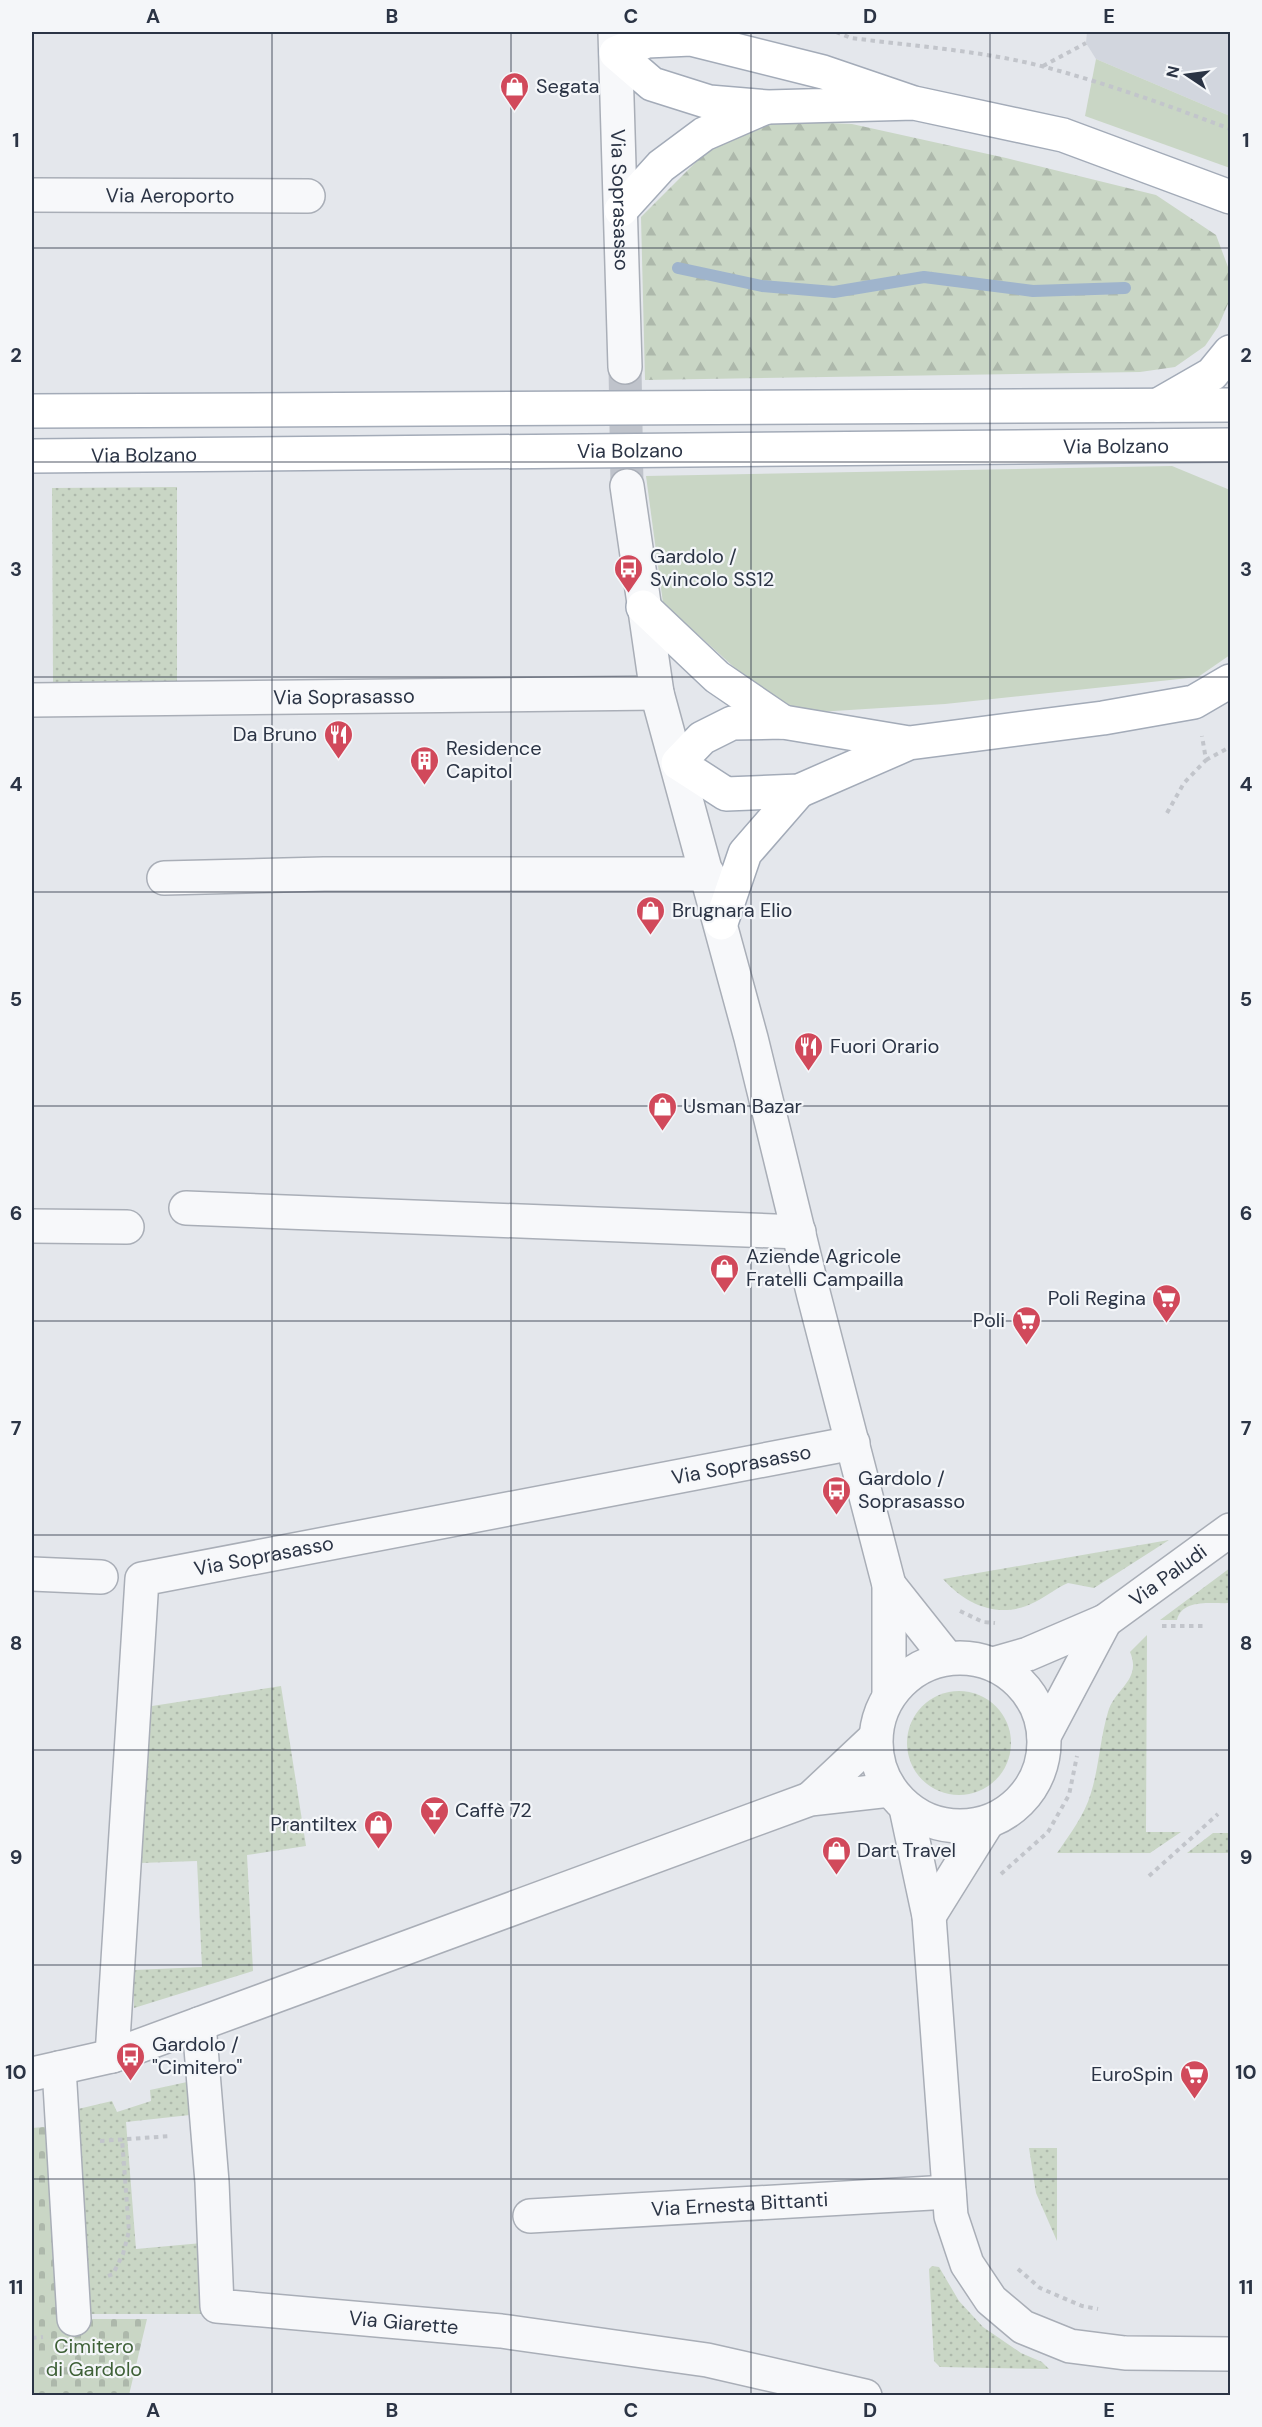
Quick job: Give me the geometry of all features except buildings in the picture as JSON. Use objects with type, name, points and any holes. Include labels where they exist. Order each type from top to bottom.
[{"type":"main road","points":[[754,32],[823,72]]},
{"type":"main road","points":[[615,42],[690,39],[823,72],[914,103],[1063,135],[1227,200]]},
{"type":"main road","points":[[615,42],[652,84],[709,102],[768,106],[914,103]]},
{"type":"main road","points":[[621,210],[661,166],[704,134],[768,106]]},
{"type":"main road","points":[[1157,405],[1212,374],[1230,352]]},
{"type":"main road","name":"Via Bolzano","points":[[32,411],[1230,405]]},
{"type":"main road","name":"Via Bolzano","points":[[32,456],[1230,445]]},
{"type":"main road","points":[[1150,446],[1223,459],[1230,463]]},
{"type":"main road","points":[[643,607],[717,676],[783,722]]},
{"type":"main road","points":[[909,743],[783,722],[732,723],[702,738],[678,763],[726,794],[799,791],[909,743],[1103,718],[1194,702],[1230,681]]},
{"type":"main road","points":[[721,923],[745,853],[799,791]]},
{"type":"street","name":"Via Soprasasso","points":[[615,42],[626,367]]},
{"type":"street","name":"Via Aeroporto","points":[[32,195],[308,196]]},
{"type":"street","points":[[627,486],[657,693],[721,923],[889,1585],[889,1695]]},
{"type":"street","name":"Via Soprasasso","points":[[32,700],[657,693]]},
{"type":"street","points":[[164,878],[324,874],[708,874]]},
{"type":"street","points":[[186,1209],[799,1232]]},
{"type":"street","points":[[32,1226],[127,1227]]},
{"type":"street","name":"Via Soprasasso","points":[[112,2056],[142,1579],[853,1443]]},
{"type":"street","name":"Via Paludi","points":[[993,1664],[1028,1654],[1104,1620],[1230,1530]]},
{"type":"street","points":[[32,1574],[101,1577]]},
{"type":"street","points":[[889,1585],[947,1658]]},
{"type":"street","name":"Via Paludi","points":[[1044,1736],[1104,1620]]},
{"type":"street","points":[[74,2319],[64,2143],[46,2071],[112,2056],[810,1799],[898,1799],[931,1822],[959,1828],[987,1823],[1012,1810],[1031,1789],[1042,1764],[1044,1736],[1039,1713],[1029,1693],[1013,1676],[993,1664],[969,1658],[947,1658],[927,1663],[910,1674],[889,1695],[882,1710],[875,1738],[878,1765],[898,1799],[929,1916],[951,2216],[967,2264],[991,2300],[1023,2327],[1070,2346],[1114,2352],[1230,2354]]},
{"type":"street","points":[[810,1799],[875,1738]]},
{"type":"street","points":[[929,1916],[987,1823]]},
{"type":"street","name":"Via Giarette","points":[[199,2024],[208,2133],[217,2306],[512,2332],[707,2360],[865,2396]]},
{"type":"street","name":"Via Ernesta Bittanti","points":[[530,2216],[949,2192]]},
{"type":"path","points":[[836,32],[851,38],[954,51],[1043,66],[1174,107],[1230,129]]},
{"type":"path","points":[[1043,66],[1086,43]]},
{"type":"path","points":[[1202,735],[1206,760]]},
{"type":"path","points":[[1167,813],[1184,783],[1206,760],[1230,747]]},
{"type":"path","points":[[953,1606],[983,1622],[1001,1624]]},
{"type":"path","points":[[1158,1626],[1203,1626]]},
{"type":"path","points":[[994,1881],[1048,1832],[1069,1795],[1079,1750]]},
{"type":"path","points":[[1149,1876],[1218,1814]]},
{"type":"path","points":[[64,2143],[208,2133]]},
{"type":"path","points":[[71,2281],[98,2280],[113,2274],[123,2254],[129,2232],[122,2139]]},
{"type":"path","points":[[1012,2260],[1017,2268],[1040,2288],[1082,2306],[1105,2311]]},
{"type":"shaded area","points":[[1087,32],[1230,32],[1230,116],[1096,59],[1086,43]]},
{"type":"green space","points":[[1096,59],[1230,116],[1230,168],[1085,116]]},
{"type":"green space","points":[[779,121],[852,124],[1006,158],[1156,195],[1216,235],[1228,267],[1230,299],[1218,327],[1205,346],[1175,367],[1140,372],[645,380],[641,217],[710,148]]},
{"type":"green space","points":[[1172,466],[1230,490],[1230,655],[1198,677],[945,704],[786,714],[663,603],[646,476]]},
{"type":"green space","points":[[177,487],[177,681],[53,682],[52,488]]},
{"type":"green space","points":[[1169,1540],[1094,1588],[1068,1583],[1035,1602],[1010,1610],[997,1610],[974,1603],[963,1597],[943,1579]]},
{"type":"green space","points":[[1230,1568],[1230,1603],[1191,1605],[1180,1613],[1177,1620],[1160,1620]]},
{"type":"green space","points":[[1147,1635],[1146,1832],[1181,1832],[1150,1853],[1057,1853],[1088,1801],[1094,1783],[1108,1712],[1133,1670],[1130,1652]]},
{"type":"green space","points":[[281,1686],[306,1846],[247,1855],[253,1971],[134,2008],[134,1970],[202,1967],[197,1861],[140,1863],[152,1706]]},
{"type":"green space","points":[[959,1691],[979,1694],[996,1706],[1008,1723],[1011,1743],[1008,1763],[996,1780],[979,1792],[959,1795],[939,1792],[922,1780],[910,1763],[907,1743],[910,1723],[922,1706],[939,1694]]},
{"type":"green space","points":[[1213,1833],[1230,1833],[1230,1853],[1187,1853]]},
{"type":"green space","points":[[187,2082],[190,2115],[126,2122],[136,2249],[202,2243],[206,2314],[86,2314],[78,2109],[112,2101],[117,2112],[151,2101],[150,2090]]},
{"type":"green space","name":"Cimitero di Gardolo","points":[[55,2126],[74,2319],[147,2319],[129,2395],[32,2396],[32,2128]]},
{"type":"green space","points":[[1029,2148],[1057,2148],[1057,2241],[1036,2193]]},
{"type":"green space","points":[[932,2266],[939,2267],[959,2301],[983,2327],[1021,2353],[1042,2362],[1049,2369],[940,2367],[934,2361],[929,2269]]},
{"type":"waterway","points":[[678,268],[762,286],[834,292],[924,277],[1033,291],[1125,288]]},
{"type":"tunnel","points":[[625,367],[627,486]]},
{"type":"place","name":"Segata","points":[[515,112]]},
{"type":"place","name":"Gardolo / Svincolo SS12","points":[[629,594]]},
{"type":"place","name":"Da Bruno","points":[[338,760]]},
{"type":"place","name":"Residence Capitol","points":[[425,786]]},
{"type":"place","name":"Brugnara Elio","points":[[651,936]]},
{"type":"place","name":"Fuori Orario","points":[[809,1072]]},
{"type":"place","name":"Usman Bazar","points":[[662,1132]]},
{"type":"place","name":"Aziende Agricole Fratelli Campailla","points":[[725,1294]]},
{"type":"place","name":"Poli Regina","points":[[1167,1324]]},
{"type":"place","name":"Poli","points":[[1026,1346]]},
{"type":"place","name":"Gardolo / Soprasasso","points":[[837,1516]]},
{"type":"place","name":"Caffè 72","points":[[434,1836]]},
{"type":"place","name":"Prantiltex","points":[[378,1850]]},
{"type":"place","name":"Dart Travel","points":[[836,1876]]},
{"type":"place","name":"Gardolo / \"Cimitero\"","points":[[131,2082]]},
{"type":"place","name":"EuroSpin","points":[[1194,2100]]}]
